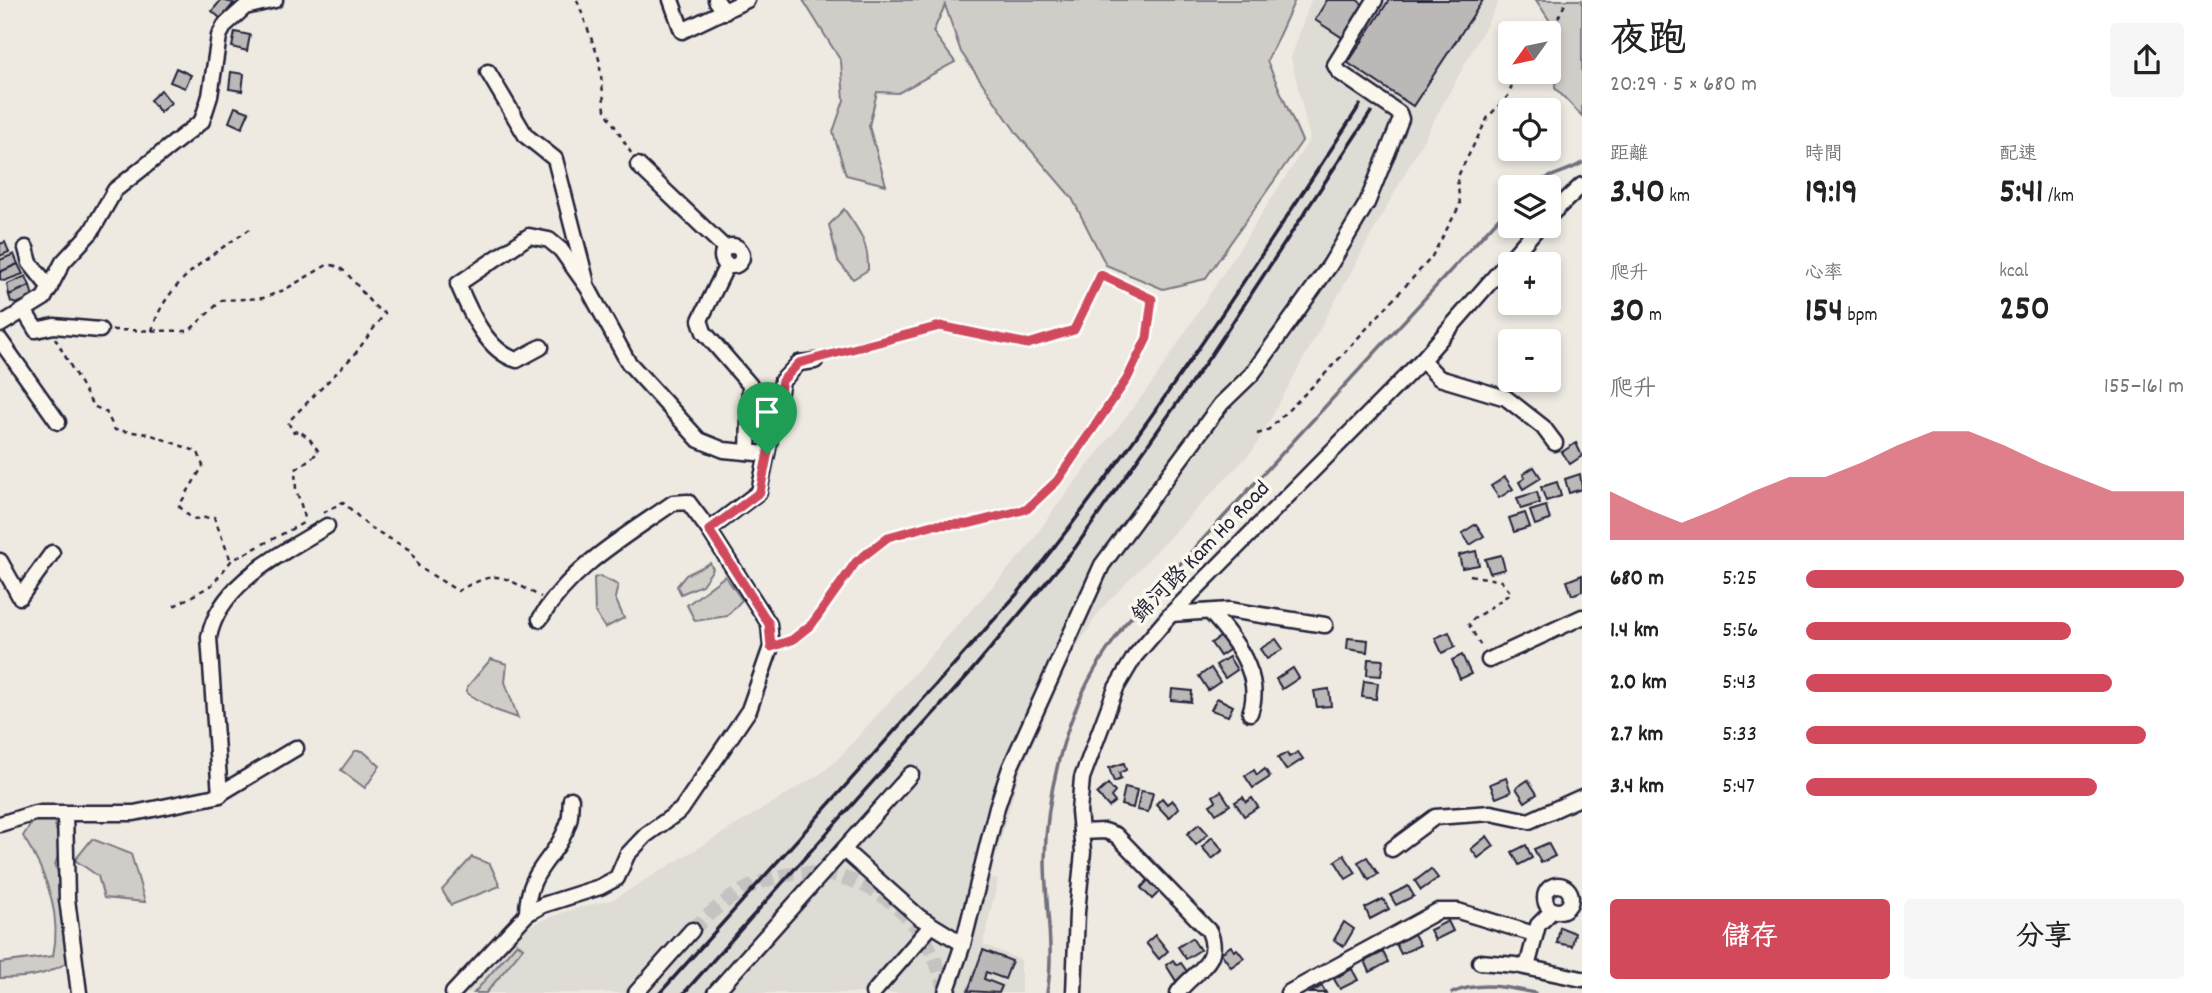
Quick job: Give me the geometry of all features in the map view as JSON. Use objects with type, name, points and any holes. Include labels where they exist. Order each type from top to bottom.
[{"type":"street","points":[[1,322],[24,312],[44,298],[62,262],[91,232],[115,190],[202,121],[210,96],[220,31],[242,4],[275,0]]},
{"type":"street","points":[[671,0],[682,32],[721,6],[747,0]]},
{"type":"street","points":[[946,993],[963,944],[997,807],[1010,768],[1102,565],[1221,404],[1252,374],[1330,265],[1367,203],[1401,118],[1399,113],[1339,72],[1335,65],[1375,0]]},
{"type":"street","points":[[488,72],[526,136],[555,159],[588,288]]},
{"type":"street","points":[[638,165],[725,248],[722,254],[727,265],[700,320],[704,332],[736,365],[750,385],[748,452]]},
{"type":"street","points":[[1561,205],[1582,185]]},
{"type":"street","points":[[541,347],[517,360],[507,357],[496,348],[468,308],[458,284],[529,236],[549,240],[561,250],[588,288],[628,362],[699,439],[724,450],[767,454]]},
{"type":"street","name":"錦河路 Kam Ho Road","points":[[1074,993],[1077,912],[1083,852],[1079,803],[1082,778],[1100,723],[1135,656],[1171,614],[1422,360],[1529,238]]},
{"type":"street","points":[[26,248],[30,263],[50,288]]},
{"type":"street","points":[[24,312],[36,330],[54,326],[100,330]]},
{"type":"street","points":[[0,340],[58,422]]},
{"type":"street","points":[[1422,360],[1439,378],[1506,398],[1543,427],[1555,443]]},
{"type":"street","points":[[709,530],[760,492],[782,381],[799,363],[815,361]]},
{"type":"street","points":[[453,993],[527,914],[543,905],[600,887],[617,878],[626,855],[646,835],[681,810],[749,710],[771,647],[769,624],[688,502],[673,503],[585,565],[551,602],[540,619]]},
{"type":"street","points":[[220,795],[209,637],[213,618],[225,598],[241,583],[323,521]]},
{"type":"street","points":[[0,561],[20,597],[52,554]]},
{"type":"street","points":[[1171,614],[1229,610],[1325,625]]},
{"type":"street","points":[[1210,612],[1233,637],[1247,665],[1255,693],[1250,713]]},
{"type":"street","points":[[1489,660],[1582,617]]},
{"type":"street","points":[[0,824],[35,813],[134,813],[220,795],[296,748]]},
{"type":"street","points":[[715,993],[911,775]]},
{"type":"street","points":[[1392,849],[1436,817],[1491,813],[1530,821],[1582,797]]},
{"type":"street","points":[[527,914],[531,882],[569,821],[571,799]]},
{"type":"street","points":[[65,813],[67,899],[79,993]]},
{"type":"street","points":[[1082,832],[1104,831],[1116,835],[1209,932],[1213,945],[1203,970],[1178,993]]},
{"type":"street","points":[[844,850],[931,926],[963,944]]},
{"type":"street","points":[[1576,887],[1571,899],[1575,909],[1553,910],[1547,905],[1545,897],[1548,889],[1576,887]]},
{"type":"street","points":[[1527,967],[1538,925],[1553,910]]},
{"type":"street","points":[[1288,993],[1438,911],[1458,911],[1534,934]]},
{"type":"street","points":[[873,993],[931,926]]},
{"type":"street","points":[[636,993],[692,930]]},
{"type":"street","points":[[1480,962],[1527,967],[1582,979]]},
{"type":"path","points":[[577,0],[599,59],[605,110],[638,165]]},
{"type":"path","points":[[1556,21],[1567,0]]},
{"type":"path","points":[[1257,435],[1266,431],[1325,374],[1431,258],[1460,205],[1457,178],[1488,117],[1508,96],[1512,84]]},
{"type":"path","points":[[152,331],[157,310],[169,293],[201,263],[250,229]]},
{"type":"path","points":[[100,330],[189,331],[222,300],[263,298],[333,264],[346,271],[371,306],[385,313],[355,354],[288,422],[293,432],[299,431],[309,438],[319,452],[295,470],[296,489],[306,521],[231,561],[212,585],[174,606]]},
{"type":"path","points":[[771,647],[792,640],[812,624],[856,562],[888,537],[932,525],[968,524],[1027,509],[1057,481],[1127,379],[1147,338],[1152,299],[1101,275],[1074,330],[1028,344],[940,326],[815,361]]},
{"type":"path","points":[[54,326],[56,345],[93,406],[106,412],[115,430],[149,434],[198,452],[203,466],[186,489],[179,506],[192,519],[214,517],[231,561]]},
{"type":"path","points":[[1127,379],[1134,378]]},
{"type":"path","points":[[323,521],[344,502],[369,527],[410,550],[419,567],[458,591],[485,576],[502,576],[551,602]]},
{"type":"path","points":[[1470,575],[1501,581],[1511,593],[1468,623],[1489,660]]},
{"type":"shaded area","points":[[803,0],[1295,0],[1267,61],[1302,141],[1205,279],[1163,289],[1106,265],[1072,198],[1018,135],[961,52],[945,5],[933,32],[955,62],[898,93],[877,92],[869,126],[886,185],[846,175],[833,132],[844,100],[841,61]]},
{"type":"shaded area","points":[[1311,0],[1500,0],[1254,449],[1101,609],[1073,653],[1019,775],[990,878],[998,880],[983,944],[1021,960],[1021,993],[465,993],[511,941],[531,925],[564,912],[614,899],[820,774],[836,761],[1029,546],[1055,508],[1153,382],[1310,139],[1291,58]]},
{"type":"shaded area","points":[[1536,0],[1582,0],[1582,116],[1555,88],[1555,84],[1561,84],[1561,21],[1550,21]]},
{"type":"shaded area","points":[[844,209],[862,237],[867,252],[868,270],[853,279],[838,261],[829,225]]},
{"type":"shaded area","points":[[710,563],[713,569],[702,585],[681,594],[677,586],[686,575]]},
{"type":"shaded area","points":[[600,576],[618,585],[615,598],[624,618],[605,628],[595,612],[594,578]]},
{"type":"shaded area","points":[[725,576],[742,600],[727,616],[695,621],[687,605]]},
{"type":"shaded area","points":[[491,659],[507,664],[505,682],[518,718],[495,710],[467,693],[467,687]]},
{"type":"shaded area","points":[[355,751],[363,751],[380,766],[365,788],[341,770]]},
{"type":"shaded area","points":[[33,821],[54,821],[61,847],[55,865],[70,933],[81,954],[43,974],[0,978],[0,963],[53,956],[54,909],[39,864],[23,836]]},
{"type":"shaded area","points":[[92,839],[131,854],[145,902],[104,898],[98,876],[75,860]]},
{"type":"shaded area","points":[[472,857],[490,864],[500,886],[451,905],[442,890]]},
{"type":"shaded area","points":[[517,943],[523,948],[486,993],[474,993]]},
{"type":"building","points":[[221,0],[234,3],[221,19],[212,11]]},
{"type":"building","points":[[1327,0],[1357,0],[1364,5],[1343,38],[1315,20]]},
{"type":"building","points":[[1389,0],[1483,0],[1413,106],[1348,63]]},
{"type":"building","points":[[235,32],[250,35],[247,51],[232,47]]},
{"type":"building","points":[[176,68],[191,75],[185,88],[170,82]]},
{"type":"building","points":[[231,72],[244,74],[242,91],[229,89]]},
{"type":"building","points":[[161,90],[171,103],[160,112],[150,100]]},
{"type":"building","points":[[235,107],[249,112],[242,128],[229,122]]},
{"type":"building","points":[[5,242],[9,252],[0,256],[0,244]]},
{"type":"building","points":[[14,254],[18,264],[0,272],[0,260]]},
{"type":"building","points":[[18,264],[23,274],[4,281],[0,279],[0,272]]},
{"type":"building","points":[[26,276],[30,286],[9,295],[7,284]]},
{"type":"building","points":[[30,286],[33,297],[16,304],[11,302],[9,295]]},
{"type":"building","points":[[1576,443],[1582,456],[1570,464],[1562,452]]},
{"type":"building","points":[[1534,467],[1541,478],[1523,489],[1519,482],[1525,478],[1523,474]]},
{"type":"building","points":[[1580,474],[1582,489],[1569,493],[1565,479]]},
{"type":"building","points":[[1505,477],[1513,489],[1499,498],[1491,486]]},
{"type":"building","points":[[1557,482],[1561,496],[1546,501],[1541,487]]},
{"type":"building","points":[[1537,492],[1540,503],[1521,509],[1517,498]]},
{"type":"building","points":[[1546,506],[1550,520],[1535,525],[1530,511]]},
{"type":"building","points":[[1525,513],[1530,527],[1514,532],[1509,518]]},
{"type":"building","points":[[1476,524],[1484,536],[1470,545],[1462,533]]},
{"type":"building","points":[[1476,551],[1479,565],[1462,568],[1459,555]]},
{"type":"building","points":[[1501,555],[1505,569],[1490,573],[1485,559]]},
{"type":"building","points":[[1582,575],[1582,591],[1572,595],[1567,581]]},
{"type":"building","points":[[1449,632],[1455,647],[1442,653],[1435,638]]},
{"type":"building","points":[[1223,635],[1232,648],[1220,656],[1211,643]]},
{"type":"building","points":[[1348,638],[1368,640],[1367,652],[1347,649]]},
{"type":"building","points":[[1276,639],[1283,649],[1267,659],[1260,649]]},
{"type":"building","points":[[1462,655],[1471,674],[1460,679],[1452,660]]},
{"type":"building","points":[[1229,657],[1237,670],[1225,678],[1216,665]]},
{"type":"building","points":[[1368,659],[1383,660],[1381,676],[1367,675]]},
{"type":"building","points":[[1211,668],[1220,682],[1208,690],[1199,676]]},
{"type":"building","points":[[1293,668],[1299,678],[1282,689],[1276,679]]},
{"type":"building","points":[[1364,681],[1378,683],[1376,699],[1362,697]]},
{"type":"building","points":[[1172,689],[1192,691],[1191,702],[1171,700]]},
{"type":"building","points":[[1329,689],[1331,706],[1317,707],[1314,691]]},
{"type":"building","points":[[1217,698],[1233,706],[1228,716],[1211,710]]},
{"type":"building","points":[[1298,752],[1303,759],[1286,770],[1278,758],[1287,753],[1289,757]]},
{"type":"building","points":[[1124,763],[1126,770],[1119,773],[1121,779],[1114,782],[1109,768]]},
{"type":"building","points":[[1265,769],[1270,777],[1253,788],[1245,776],[1254,770],[1257,775]]},
{"type":"building","points":[[1506,778],[1511,792],[1496,798],[1490,784]]},
{"type":"building","points":[[1528,780],[1537,794],[1525,802],[1516,788]]},
{"type":"building","points":[[1108,784],[1115,792],[1111,797],[1115,802],[1109,807],[1097,794]]},
{"type":"building","points":[[1125,787],[1137,790],[1133,808],[1121,805]]},
{"type":"building","points":[[1141,791],[1153,793],[1148,812],[1137,810]]},
{"type":"building","points":[[1221,791],[1230,805],[1216,814],[1210,805],[1216,801],[1213,796]]},
{"type":"building","points":[[1243,797],[1246,802],[1252,798],[1258,807],[1244,816],[1235,802]]},
{"type":"building","points":[[1162,798],[1167,804],[1172,800],[1179,808],[1169,818],[1156,804]]},
{"type":"building","points":[[1199,824],[1208,834],[1196,845],[1187,834]]},
{"type":"building","points":[[1487,836],[1494,846],[1478,858],[1471,849]]},
{"type":"building","points":[[1212,837],[1223,850],[1212,859],[1202,847]]},
{"type":"building","points":[[1548,843],[1555,856],[1541,863],[1534,849]]},
{"type":"building","points":[[1526,845],[1532,858],[1519,865],[1512,852]]},
{"type":"building","points":[[1344,855],[1356,873],[1346,879],[1335,861]]},
{"type":"building","points":[[1367,857],[1378,874],[1369,880],[1358,862]]},
{"type":"building","points":[[1431,869],[1438,878],[1421,890],[1415,881]]},
{"type":"building","points":[[1150,878],[1162,889],[1152,899],[1141,888]]},
{"type":"building","points":[[1408,886],[1414,896],[1396,905],[1390,895]]},
{"type":"building","points":[[1383,899],[1389,909],[1370,919],[1365,908]]},
{"type":"building","points":[[1448,921],[1453,931],[1435,940],[1430,930]]},
{"type":"building","points":[[1344,922],[1354,929],[1344,946],[1334,940]]},
{"type":"building","points":[[1560,927],[1575,933],[1572,946],[1557,943]]},
{"type":"building","points":[[1414,934],[1420,945],[1401,954],[1396,944]]},
{"type":"building","points":[[1155,935],[1168,951],[1159,959],[1146,943]]},
{"type":"building","points":[[1192,938],[1200,950],[1186,959],[1178,947]]},
{"type":"building","points":[[1231,946],[1244,958],[1231,967],[1221,953]]},
{"type":"building","points":[[983,950],[1012,961],[1005,979],[986,972],[984,979],[1002,986],[999,993],[968,991]]},
{"type":"building","points":[[1383,952],[1388,962],[1370,972],[1365,961]]},
{"type":"building","points":[[1173,960],[1177,965],[1181,963],[1188,973],[1176,981],[1166,965]]},
{"type":"building","points":[[1352,969],[1358,980],[1340,989],[1334,979]]},
{"type":"building","points":[[1322,986],[1326,993],[1310,993]]},
{"type":"waterway","points":[[1554,175],[1582,163]]},
{"type":"waterway","points":[[1047,993],[1050,943],[1045,860],[1049,812],[1065,738],[1097,665],[1123,626],[1498,219]]},
{"type":"waterway","points":[[1452,993],[1483,986],[1535,993]]},
{"type":"tunnel","points":[[692,930],[726,901],[756,884],[797,873],[827,874],[855,882],[881,895],[904,914],[923,937],[937,963],[944,993]]},
{"type":"railway","points":[[660,993],[1017,594],[1152,415],[1360,105]]},
{"type":"railway","points":[[684,993],[968,675],[1075,548],[1211,355],[1371,112]]},
{"type":"route","points":[[1101,275],[1152,299],[1147,338],[1127,379],[1057,481],[1027,509],[968,524],[932,525],[888,537],[856,562],[812,624],[792,640],[771,647],[769,624],[754,605],[709,530],[760,492],[767,454],[782,381],[799,363],[815,361],[940,326],[1028,344],[1074,330],[1101,275]]}]
